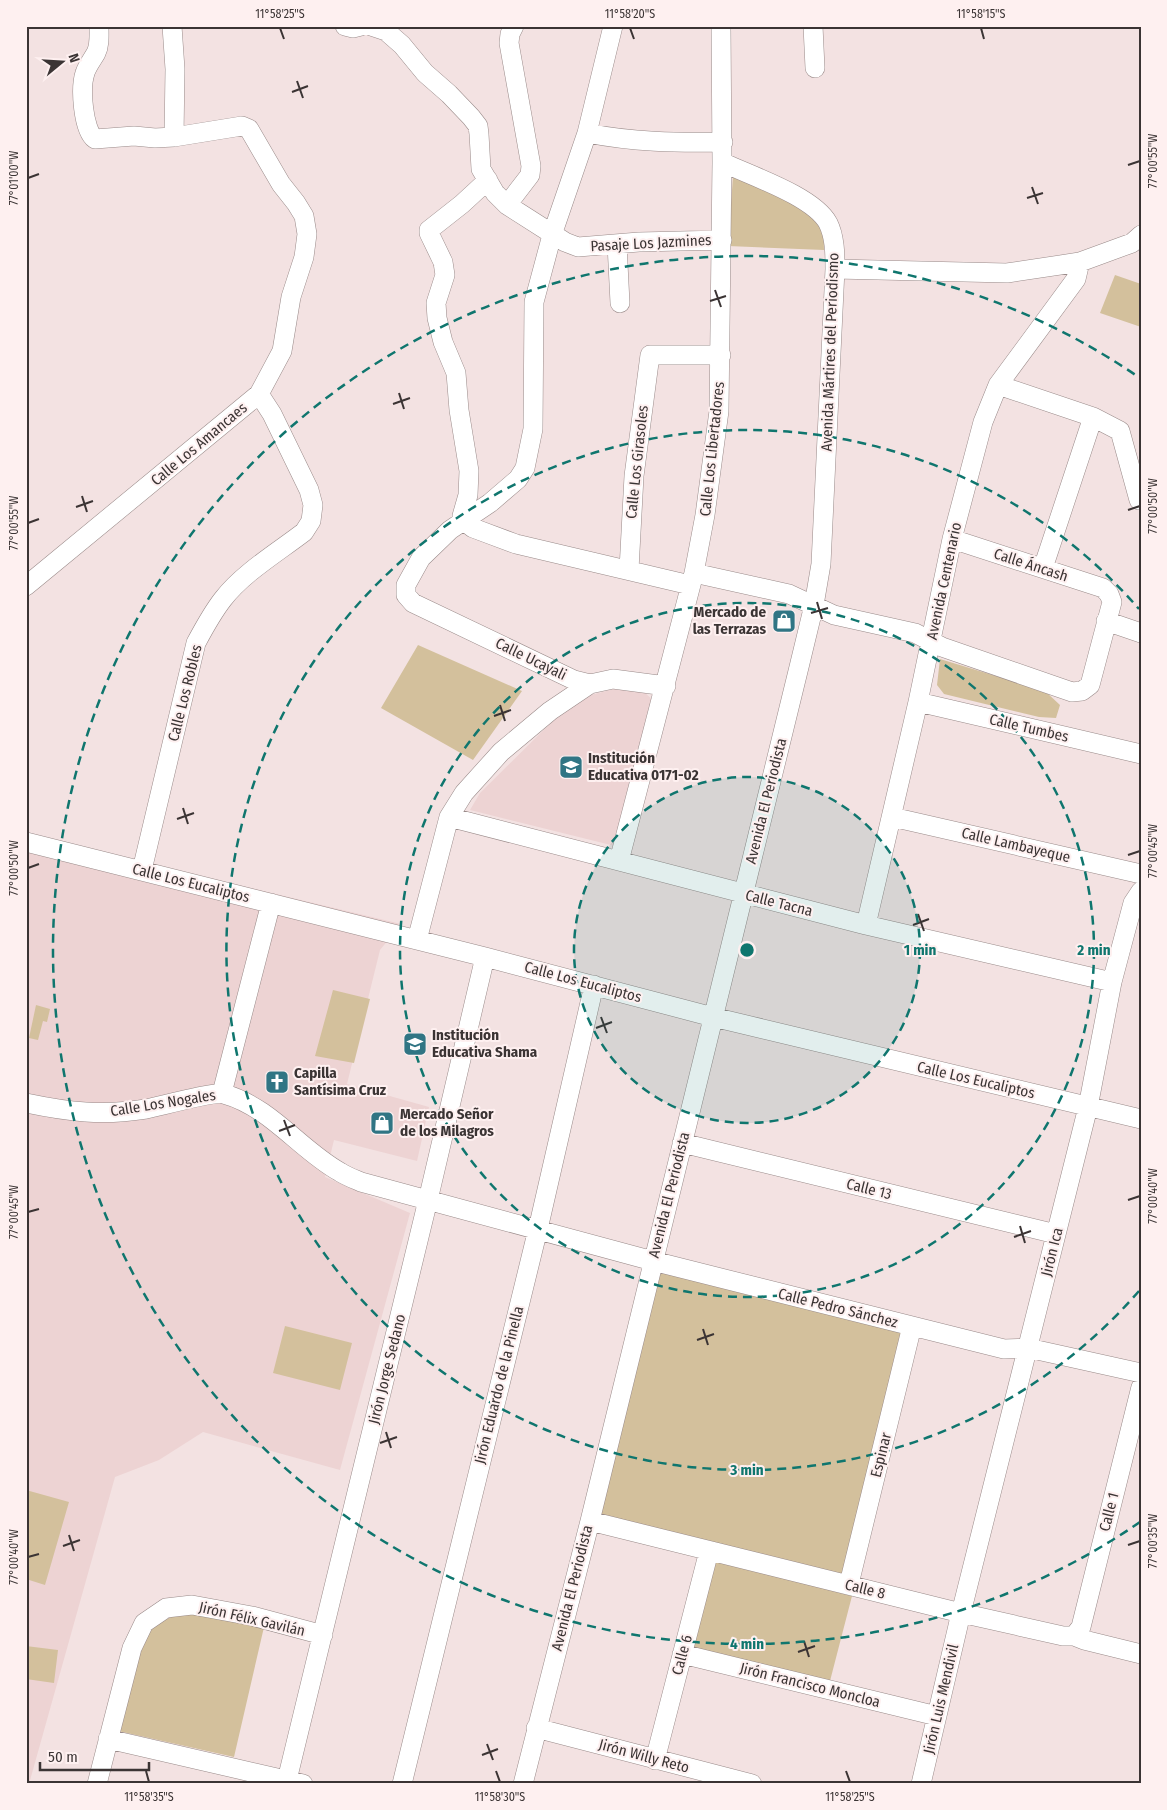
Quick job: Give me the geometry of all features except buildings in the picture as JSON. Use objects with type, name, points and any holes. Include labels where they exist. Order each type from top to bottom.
[{"type":"street","points":[[99,26],[100,37],[97,51],[84,74],[83,100],[87,128],[95,140],[134,136],[174,137],[176,70],[172,26]]},
{"type":"street","points":[[345,26],[353,28],[361,26]]},
{"type":"street","name":"Pasaje Los Jazmines","points":[[371,26],[386,31],[402,45],[425,73],[471,116],[478,126],[481,169],[495,193],[507,205],[565,242],[578,246],[722,240]]},
{"type":"street","points":[[507,205],[530,175],[531,166],[509,43],[510,34],[514,26]]},
{"type":"street","points":[[464,521],[490,503],[518,479],[525,468],[533,430],[534,302],[552,234],[587,132],[613,26]]},
{"type":"street","name":"Calle Los Libertadores","points":[[620,862],[692,579],[705,515],[719,411],[722,240],[721,26]]},
{"type":"street","points":[[813,26],[816,68]]},
{"type":"street","name":"Calle Los Amancaes","points":[[26,586],[259,394],[282,352],[291,298],[304,256],[307,234],[304,216],[281,184],[249,128],[242,126],[174,137]]},
{"type":"street","points":[[587,132],[619,139],[656,142],[722,142]]},
{"type":"street","name":"Avenida Mártires del Periodismo","points":[[722,162],[804,199],[818,209],[828,224],[833,238],[835,269],[821,564],[814,605]]},
{"type":"street","points":[[488,180],[429,230],[443,262],[445,274],[436,303],[437,318],[443,342],[456,373],[459,410],[469,471],[468,495],[462,516],[464,521],[474,528],[516,544],[629,570],[789,594],[834,615],[915,633],[942,647],[1072,692],[1082,691],[1090,685],[1106,621],[1141,633]]},
{"type":"street","points":[[835,269],[1007,273],[1080,262],[1132,243],[1141,235]]},
{"type":"street","points":[[617,244],[620,303]]},
{"type":"street","name":"Avenida Centenario","points":[[866,925],[918,702],[952,539],[983,422],[998,385],[1076,279],[1080,262]]},
{"type":"street","name":"Calle Los Girasoles","points":[[629,570],[634,476],[650,355],[721,355]]},
{"type":"street","points":[[998,385],[1093,417],[1120,431],[1139,500]]},
{"type":"street","name":"Calle Los Robles","points":[[142,870],[196,643],[212,614],[239,582],[304,532],[311,521],[313,506],[309,490],[272,414],[259,394]]},
{"type":"street","points":[[1042,568],[1093,417]]},
{"type":"street","name":"Calle Ucayali","points":[[464,521],[450,530],[420,558],[406,585],[406,595],[413,603],[574,680],[590,684],[613,679],[666,686]]},
{"type":"street","name":"Calle Áncash","points":[[952,539],[1103,588],[1109,594],[1112,602],[1106,621]]},
{"type":"street","name":"Avenida El Periodista","points":[[523,1784],[590,1521],[814,605]]},
{"type":"street","points":[[417,940],[449,816],[464,793],[501,752],[550,711],[590,684]]},
{"type":"street","name":"Calle Tumbes","points":[[918,702],[1141,754]]},
{"type":"street","name":"Calle Tacna","points":[[449,816],[866,925],[1112,982]]},
{"type":"street","name":"Calle Lambayeque","points":[[892,817],[1141,874]]},
{"type":"street","name":"Calle Los Eucaliptos","points":[[26,842],[485,957],[713,1017],[1141,1119]]},
{"type":"street","name":"Jirón Ica","points":[[961,1613],[1088,1107],[1112,982],[1133,903],[1141,891]]},
{"type":"street","points":[[222,1093],[271,903]]},
{"type":"street","name":"Jirón Jorge Sedano","points":[[295,1782],[323,1635],[485,957]]},
{"type":"street","name":"Jirón Eduardo de la Pinella","points":[[402,1784],[538,1229],[594,985]]},
{"type":"street","name":"Calle Los Nogales","points":[[26,1102],[61,1110],[98,1113],[147,1108],[222,1093],[257,1110],[286,1130],[339,1172],[360,1182],[538,1229]]},
{"type":"street","name":"Calle 13","points":[[682,1143],[1056,1234]]},
{"type":"street","name":"Calle Pedro Sánchez","points":[[538,1229],[653,1261],[1004,1349],[1028,1348],[1141,1373]]},
{"type":"street","name":"Espinar","points":[[849,1584],[912,1326]]},
{"type":"street","name":"Calle 1","points":[[1074,1636],[1081,1627],[1141,1387]]},
{"type":"street","name":"Calle 8","points":[[590,1521],[961,1613],[1063,1636],[1074,1636],[1141,1654]]},
{"type":"street","name":"Calle 6","points":[[655,1760],[709,1551]]},
{"type":"street","name":"Jirón Félix Gavilán","points":[[97,1784],[132,1648],[144,1623],[166,1608],[192,1605],[252,1616],[323,1635]]},
{"type":"street","name":"Jirón Luis Mendivil","points":[[921,1784],[961,1613]]},
{"type":"street","name":"Jirón Francisco Moncloa","points":[[682,1654],[937,1716]]},
{"type":"street","name":"Jirón Willy Reto","points":[[536,1728],[752,1784]]},
{"type":"street","points":[[108,1739],[295,1782]]},
{"type":"shaded area","points":[[733,176],[783,197],[808,212],[817,221],[822,230],[824,250],[728,246]]},
{"type":"shaded area","points":[[1115,275],[1141,284],[1141,327],[1100,313]]},
{"type":"shaded area","points":[[418,645],[522,691],[473,760],[381,708]]},
{"type":"shaded area","points":[[940,659],[1045,691],[1060,705],[1056,718],[1039,717],[944,694],[937,685]]},
{"type":"shaded area","name":"Institución Educativa 0171-02","points":[[614,689],[644,692],[654,701],[615,846],[470,810],[480,793],[575,699]]},
{"type":"shaded area","points":[[26,834],[401,924],[380,950],[347,1084],[429,1107],[417,1161],[334,1140],[325,1177],[410,1213],[340,1470],[203,1432],[159,1460],[115,1477],[29,1784],[26,1784]]},
{"type":"shaded area","points":[[333,990],[370,999],[354,1063],[315,1056]]},
{"type":"shaded area","points":[[36,1005],[50,1009],[47,1022],[43,1021],[38,1040],[29,1038]]},
{"type":"shaded area","points":[[660,1268],[903,1330],[842,1576],[599,1515]]},
{"type":"shaded area","points":[[285,1326],[352,1343],[340,1390],[273,1373]]},
{"type":"shaded area","points":[[26,1490],[69,1502],[45,1585],[26,1579]]},
{"type":"shaded area","points":[[715,1560],[852,1596],[830,1681],[692,1647]]},
{"type":"shaded area","points":[[192,1610],[264,1627],[234,1757],[118,1731],[141,1644],[152,1629],[163,1621]]},
{"type":"shaded area","points":[[26,1646],[58,1650],[54,1683],[26,1679]]},
{"type":"place","name":"Mercado de las Terrazas","points":[[784,621]]},
{"type":"place","name":"Institución Educativa 0171-02","points":[[571,767]]},
{"type":"place","name":"Institución Educativa Shama","points":[[415,1044]]},
{"type":"place","name":"Capilla Santísima Cruz","points":[[277,1082]]},
{"type":"place","name":"Mercado Señor de los Milagros","points":[[382,1123]]}]
